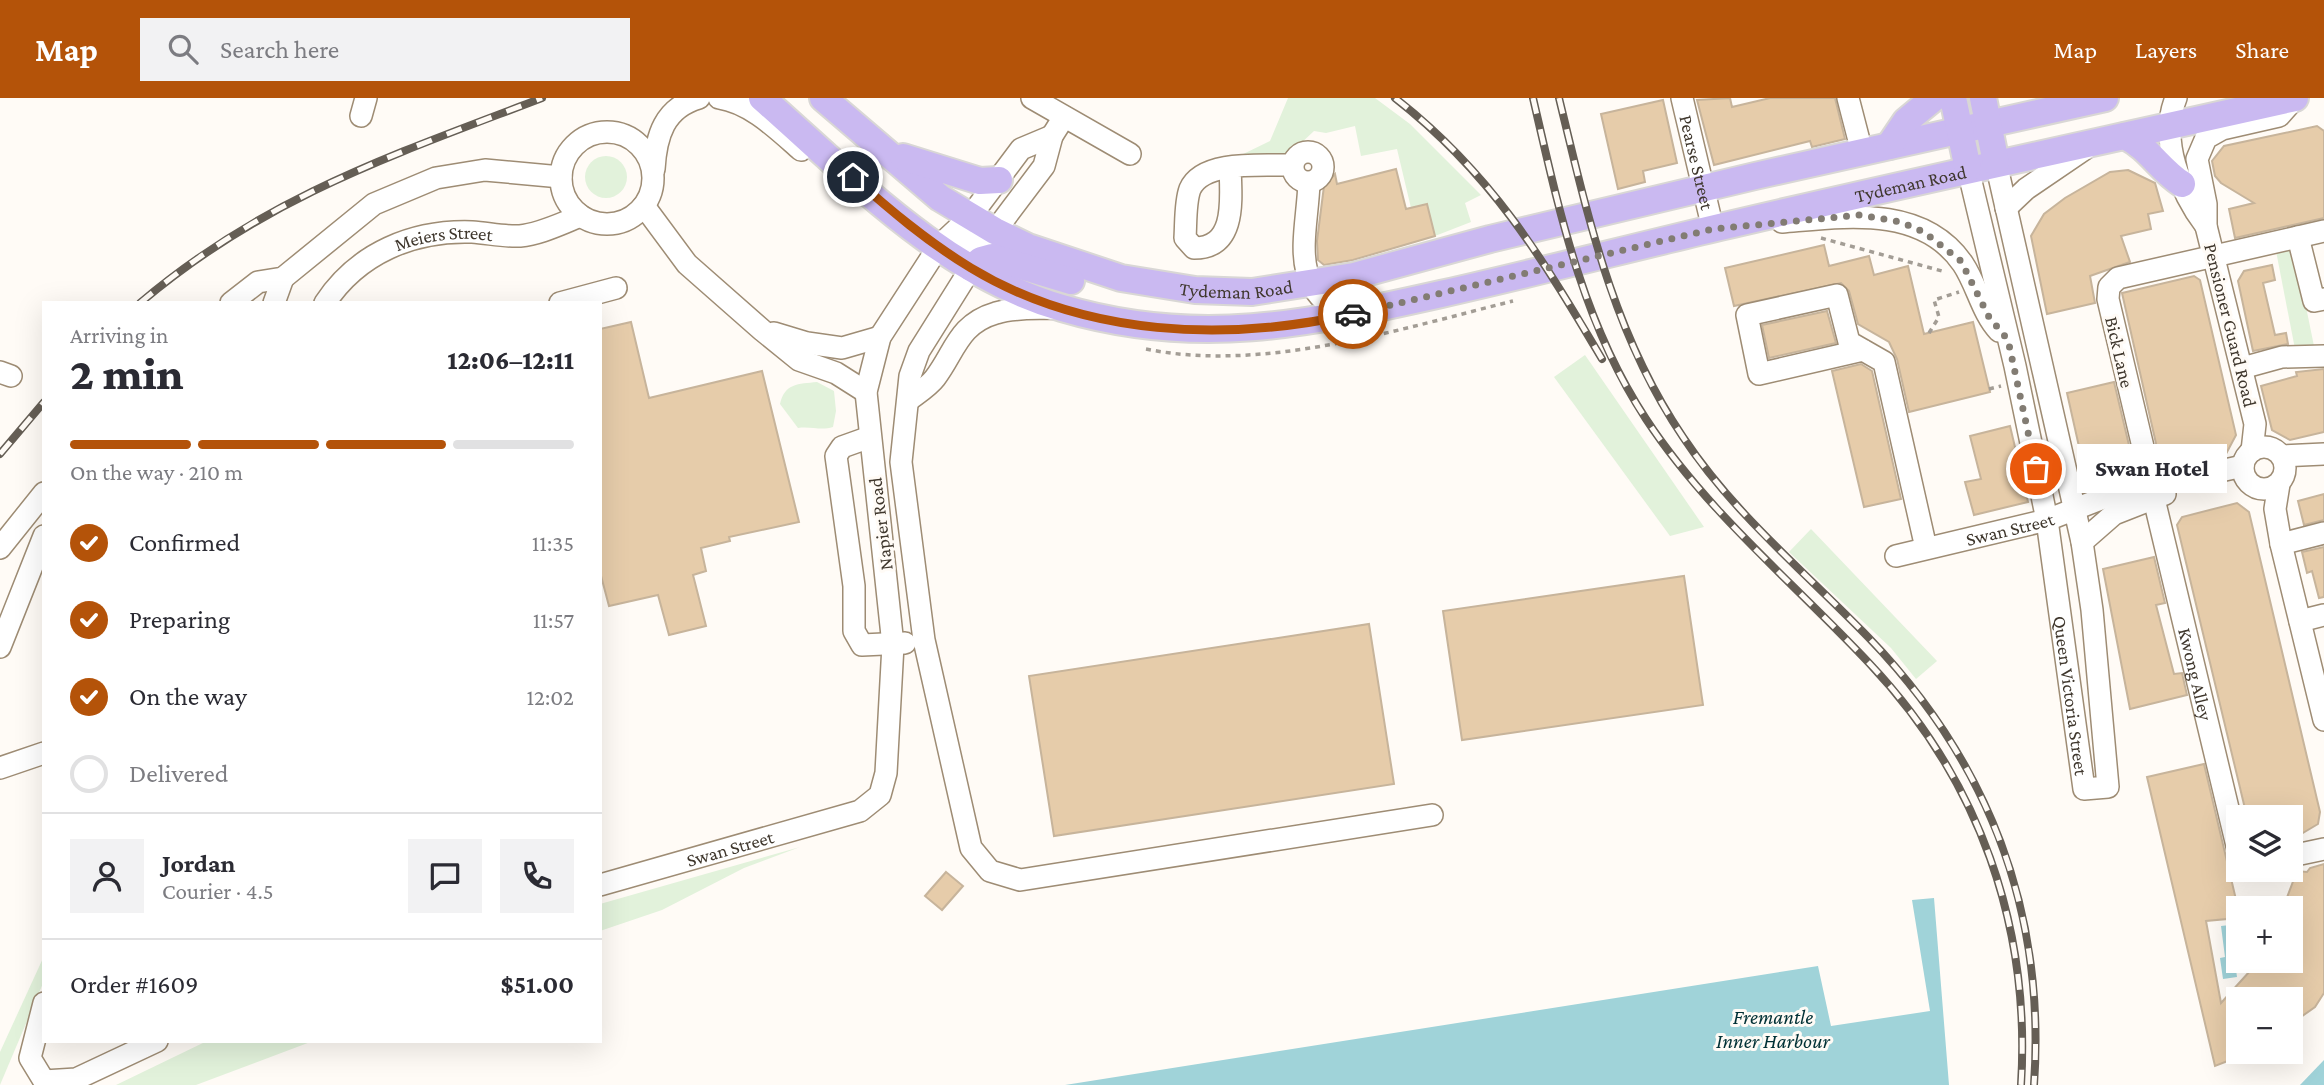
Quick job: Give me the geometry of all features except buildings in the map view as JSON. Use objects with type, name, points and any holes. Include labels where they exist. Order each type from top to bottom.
[{"type":"main road","name":"Tydeman Road","points":[[762,98],[889,209],[971,268],[1058,307],[1127,324],[1198,331],[1234,331],[1346,315],[1968,169],[2295,98]]},
{"type":"main road","name":"Tydeman Road","points":[[823,98],[940,198],[995,231],[1082,267],[1165,287],[1252,292],[1310,285],[1704,189],[2105,98]]},
{"type":"main road","points":[[1889,146],[1906,121],[1934,98]]},
{"type":"main road","name":"Queen Victoria Street","points":[[1953,98],[1968,169]]},
{"type":"main road","name":"Queen Victoria Street","points":[[1983,98],[1996,163]]},
{"type":"main road","points":[[2125,136],[2144,146],[2169,175],[2182,184]]},
{"type":"main road","points":[[885,150],[942,172],[980,181],[999,180]]},
{"type":"main road","points":[[971,268],[981,260],[992,257],[1103,290],[1165,287]]},
{"type":"street","points":[[653,178],[650,162],[642,148],[630,138],[607,132],[584,138],[572,148],[564,162],[561,177],[568,202],[581,216],[597,223],[615,223],[631,217],[644,206],[653,178],[655,147],[662,126],[680,105],[699,98]]},
{"type":"street","points":[[719,98],[764,118],[846,189],[889,209]]},
{"type":"street","points":[[1032,98],[1130,154]]},
{"type":"street","name":"Pearse Street","points":[[1682,98],[1713,229]]},
{"type":"street","points":[[1848,98],[1862,152]]},
{"type":"street","name":"Pensioner Guard Road","points":[[2176,98],[2168,127],[2188,203],[2206,226]]},
{"type":"street","name":"Pensioner Guard Road","points":[[2295,98],[2279,116],[2222,129],[2206,138],[2197,159],[2206,204],[2206,226],[2242,368],[2300,621],[2318,668],[2324,720]]},
{"type":"street","points":[[939,246],[977,241],[995,231],[1044,166],[1052,136],[1064,117]]},
{"type":"street","name":"Napier Road","points":[[860,811],[880,795],[886,773],[893,645],[866,392],[880,337],[939,246],[970,217],[1021,149],[1052,136]]},
{"type":"street","points":[[2006,208],[2025,189],[2094,143]]},
{"type":"street","points":[[1230,167],[1292,165],[1297,156],[1307,152],[1320,158],[1323,167],[1321,176],[1309,183],[1304,247],[1310,285],[1319,299],[1346,315]]},
{"type":"street","name":"Queen Victoria Street","points":[[1968,169],[2047,520],[2084,789],[2108,788],[2092,610],[2081,542],[1996,163]]},
{"type":"street","points":[[234,301],[258,282],[283,278],[374,205],[436,178],[485,170],[561,177]]},
{"type":"street","points":[[644,206],[687,264],[762,330],[799,360],[836,373],[866,392]]},
{"type":"street","points":[[1713,229],[1860,215],[1901,222],[1924,232],[1961,261],[1989,317],[2008,340]]},
{"type":"street","name":"Meiers Street","points":[[326,301],[335,287],[384,248],[413,238],[442,232],[521,236],[537,233],[581,216]]},
{"type":"street","name":"Bick Lane","points":[[2153,492],[2107,293],[2118,278],[2324,231]]},
{"type":"street","points":[[2298,237],[2314,301],[2324,299]]},
{"type":"street","name":"Napier Road","points":[[971,268],[919,351],[910,376],[910,399],[901,462],[924,640],[938,706],[971,848],[990,871],[1020,880],[1432,815]]},
{"type":"street","points":[[275,301],[283,278]]},
{"type":"street","points":[[567,301],[616,288]]},
{"type":"street","points":[[1863,350],[1759,374],[1747,316],[1838,295],[1849,342],[1863,350],[1884,362],[1926,548]]},
{"type":"street","points":[[910,399],[934,379],[963,333],[986,316],[999,312],[1058,307]]},
{"type":"street","points":[[762,330],[807,343],[842,348],[880,337]]},
{"type":"street","points":[[2242,368],[2282,357],[2324,356]]},
{"type":"street","points":[[870,437],[842,447],[836,456],[854,586],[854,631],[862,645],[893,645],[924,640]]},
{"type":"street","name":"Swan Street","points":[[1896,556],[2047,520],[2111,495],[2153,492],[2207,482],[2318,455]]},
{"type":"street","name":"Swan Street","points":[[2081,542],[2113,514],[2153,492]]},
{"type":"street","name":"Kwong Alley","points":[[2153,492],[2227,805]]},
{"type":"street","points":[[0,548],[42,496]]},
{"type":"street","points":[[2281,544],[2324,533]]},
{"type":"street","points":[[0,647],[42,541]]},
{"type":"street","points":[[2300,621],[2324,615]]},
{"type":"street","points":[[0,768],[42,754]]},
{"type":"street","name":"Swan Street","points":[[602,884],[860,811]]},
{"type":"street","points":[[2303,853],[2324,849]]},
{"type":"street","points":[[39,1030],[30,1058],[44,1081],[76,1079],[153,1043]]},
{"type":"path","points":[[1811,236],[1942,271],[1945,263]]},
{"type":"path","points":[[1929,333],[1939,317],[1934,300],[1964,290]]},
{"type":"path","points":[[1989,389],[2000,386]]},
{"type":"green space","points":[[1288,98],[1375,98],[1410,124],[1481,195],[1465,203],[1471,222],[1435,236],[1427,204],[1411,208],[1397,149],[1361,156],[1355,126],[1326,133],[1314,131],[1280,163],[1235,158],[1270,141]]},
{"type":"green space","points":[[606,156],[621,162],[627,177],[621,192],[606,198],[591,192],[585,177],[591,162]]},
{"type":"green space","points":[[2294,248],[2314,346],[2295,349],[2276,251]]},
{"type":"green space","points":[[1585,355],[1704,527],[1670,536],[1554,377]]},
{"type":"green space","points":[[817,382],[834,391],[836,411],[833,427],[798,428],[780,404],[782,397],[793,386]]},
{"type":"green space","points":[[1811,529],[1937,661],[1916,679],[1891,648],[1789,552]]},
{"type":"green space","points":[[800,847],[744,868],[662,910],[602,930],[602,903]]},
{"type":"green space","points":[[42,960],[42,986],[0,1085],[0,1052]]},
{"type":"green space","points":[[203,1043],[308,1043],[196,1085],[116,1085]]},
{"type":"water","name":"Fremantle Inner Harbour","points":[[1934,898],[1949,1085],[1065,1085],[1818,966],[1831,1026],[1930,1011],[1912,900]]},
{"type":"water","points":[[2226,925],[2226,973],[2236,973],[2237,977],[2223,979],[2220,958],[2225,957],[2221,926]]},
{"type":"water","points":[[2324,1060],[2324,1085],[2300,1085]]},
{"type":"railway","points":[[143,301],[187,266],[235,234],[332,182],[542,98]]},
{"type":"railway","points":[[1395,98],[1429,127],[1487,186],[1535,251],[1602,359]]},
{"type":"railway","points":[[1533,98],[1563,223],[1589,304],[1605,344],[1646,419],[1670,453],[1724,516],[1869,663],[1908,708],[1941,756],[1968,806],[1990,858],[2006,912],[2017,968],[2022,1026],[2021,1085]]},
{"type":"railway","points":[[1559,98],[1606,274],[1638,357],[1659,398],[1683,437],[1724,491],[1868,637],[1910,685],[1946,735],[1976,787],[2000,842],[2018,899],[2030,959],[2035,1021],[2034,1085]]},
{"type":"railway","points":[[0,454],[42,404]]},
{"type":"way so far","points":[[1353,314],[1713,229],[1860,215],[1884,218],[1901,222],[1940,242],[1961,261],[1970,275],[1989,317],[2008,340],[2036,469]]},
{"type":"place","name":"Swan Hotel","points":[[2036,469]]},
{"type":"route","points":[[853,177],[905,222],[971,268],[997,282],[1058,307],[1127,324],[1198,331],[1234,331],[1353,314]]}]
